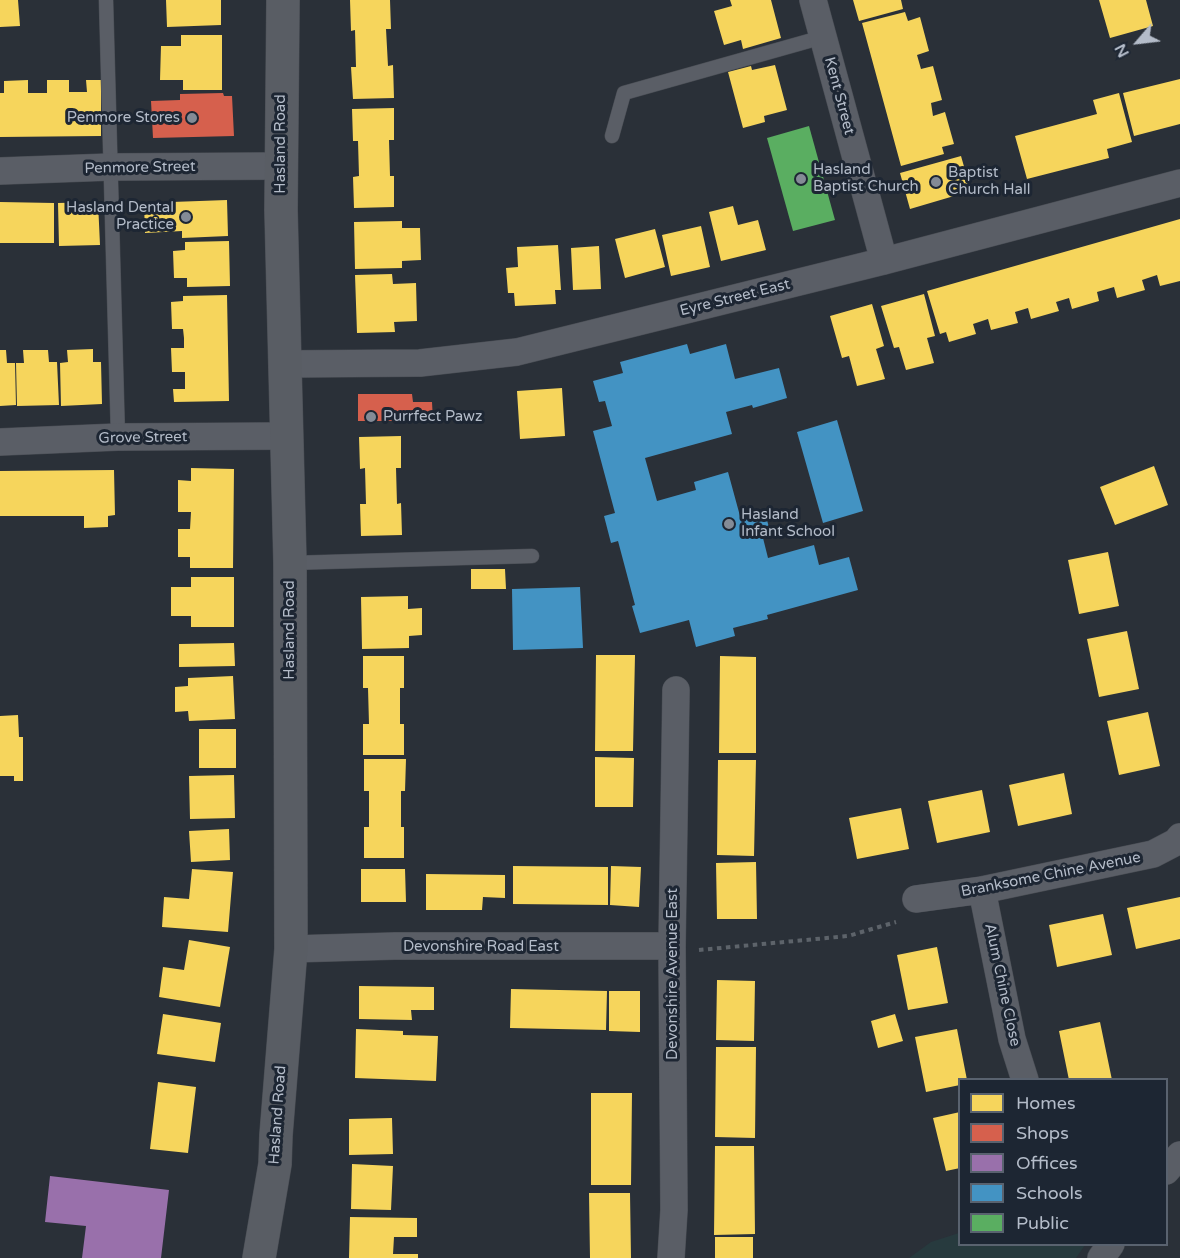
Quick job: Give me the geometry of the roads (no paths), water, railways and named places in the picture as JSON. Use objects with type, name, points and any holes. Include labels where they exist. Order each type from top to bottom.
[{"type":"main road","name":"Hasland Road","points":[[259,1258],[275,1164],[291,949],[290,563],[280,166],[283,0]]},
{"type":"street","name":"Kent Street","points":[[813,0],[884,261]]},
{"type":"street","name":"Penmore Street","points":[[0,171],[111,167],[280,166]]},
{"type":"street","name":"Eyre Street East","points":[[284,364],[420,363],[517,352],[884,261],[1180,183]]},
{"type":"street","name":"Grove Street","points":[[0,442],[118,437],[286,436]]},
{"type":"street","name":"Devonshire Avenue East","points":[[671,1258],[674,1210],[672,946],[676,690]]},
{"type":"street","name":"Branksome Chine Avenue","points":[[916,899],[982,890],[1153,854],[1176,842],[1180,837]]},
{"type":"street","name":"Alum Chine Close","points":[[982,890],[1012,1039],[1024,1078]]},
{"type":"street","name":"Devonshire Road East","points":[[291,949],[395,946],[672,946]]},
{"type":"street","points":[[1168,1171],[1180,1155]]},
{"type":"street","points":[[1101,1258],[1110,1246]]},
{"type":"lane","points":[[106,0],[118,437]]},
{"type":"lane","points":[[612,136],[624,93],[823,37]]},
{"type":"lane","points":[[290,563],[532,556]]},
{"type":"place","name":"Penmore Stores","points":[[192,118]]},
{"type":"place","name":"Hasland Baptist Church","points":[[801,179]]},
{"type":"place","name":"Baptist Church Hall","points":[[936,182]]},
{"type":"place","name":"Hasland Dental Practice","points":[[186,217]]},
{"type":"place","name":"Purrfect Pawz","points":[[371,417]]},
{"type":"place","name":"Hasland Infant School","points":[[729,524]]}]
